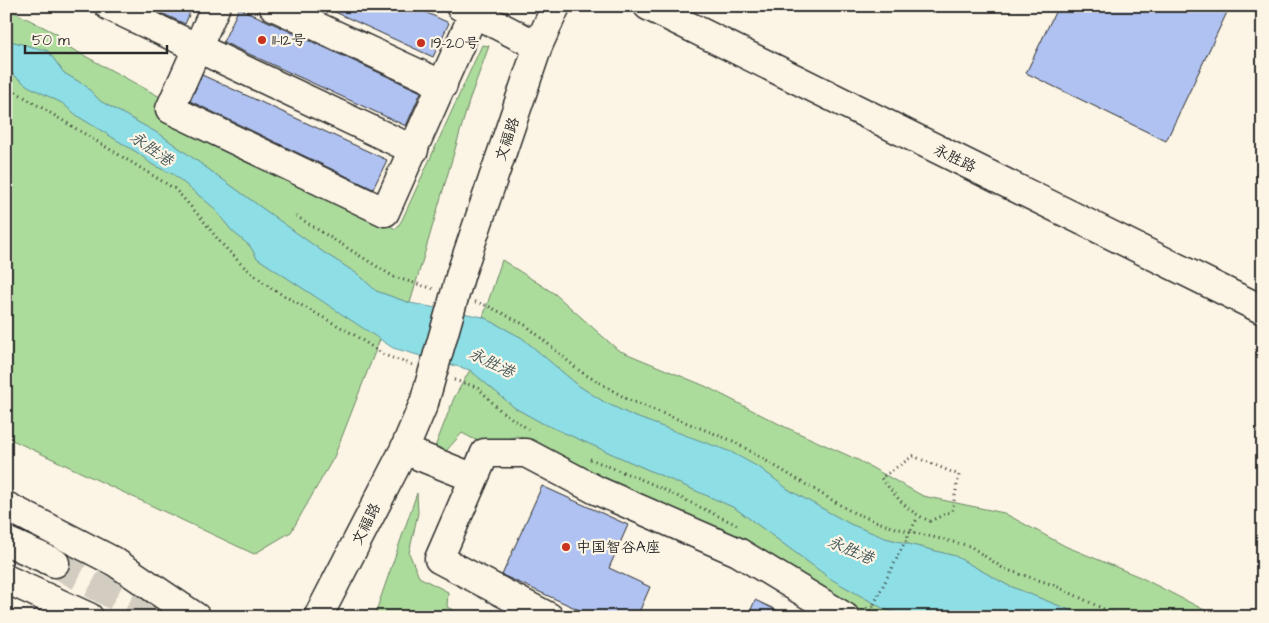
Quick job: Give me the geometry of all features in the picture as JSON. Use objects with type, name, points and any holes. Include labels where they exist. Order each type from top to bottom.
[{"type":"main road","points":[[109,6],[414,150]]},
{"type":"main road","points":[[216,6],[170,109],[385,212],[443,85],[471,8],[538,46]]},
{"type":"main road","points":[[273,6],[443,85]]},
{"type":"main road","name":"文福路","points":[[318,617],[404,450],[424,403],[461,273],[538,46],[556,6]]},
{"type":"main road","name":"永胜路","points":[[648,6],[1263,310]]},
{"type":"main road","points":[[404,450],[474,478]]},
{"type":"main road","points":[[549,617],[439,559],[485,453],[526,453],[596,490],[738,552],[846,617]]},
{"type":"main road","points":[[6,506],[115,562],[196,617]]},
{"type":"main road","points":[[6,541],[55,563]]},
{"type":"main road","points":[[6,578],[89,617]]},
{"type":"path","points":[[296,216],[394,277],[441,291]]},
{"type":"path","points":[[469,300],[488,306],[527,326],[581,372],[629,400],[733,440],[852,512],[891,527],[970,546],[1004,569],[1054,585],[1120,617]]},
{"type":"path","points":[[913,456],[959,475],[952,511],[930,522],[918,517],[904,507],[881,478],[913,456]]},
{"type":"path","points":[[868,617],[918,517]]},
{"type":"green space","points":[[6,8],[57,34],[63,44],[164,99],[157,115],[396,229],[402,220],[482,45],[489,46],[470,98],[410,303],[376,291],[359,275],[323,252],[161,135],[100,101],[86,86],[64,73],[48,51],[6,40]]},
{"type":"green space","points":[[6,69],[28,86],[62,103],[79,117],[138,153],[153,165],[173,174],[213,207],[232,231],[250,246],[257,258],[380,339],[334,457],[291,532],[254,554],[6,437]]},
{"type":"green space","points":[[502,260],[555,294],[618,350],[705,386],[783,426],[858,460],[923,496],[1004,513],[1065,546],[1140,577],[1218,617],[1087,617],[1007,585],[955,556],[885,538],[850,524],[789,490],[760,468],[730,452],[633,416],[604,402],[579,386],[522,338],[483,317]]},
{"type":"green space","points":[[470,370],[515,408],[542,423],[735,508],[831,579],[886,610],[915,617],[853,617],[584,475],[518,436],[485,445],[462,433],[446,451],[435,447],[454,398]]},
{"type":"green space","points":[[417,493],[418,513],[409,553],[419,577],[448,592],[447,607],[467,617],[374,617]]},
{"type":"water","name":"永胜港","points":[[6,40],[48,51],[64,73],[86,86],[100,101],[161,135],[323,252],[359,275],[376,291],[410,303],[483,317],[522,338],[579,386],[604,402],[633,416],[731,452],[760,468],[789,490],[850,524],[885,538],[955,556],[1007,585],[1087,617],[915,617],[886,610],[831,579],[735,508],[542,423],[515,408],[470,370],[393,348],[257,258],[250,246],[232,231],[213,207],[173,174],[153,165],[138,153],[79,117],[62,103],[28,86],[6,69]]},
{"type":"building","points":[[146,6],[193,6],[185,24]]},
{"type":"building","name":"19-20号","points":[[322,6],[412,6],[449,23],[433,57]]},
{"type":"building","points":[[1058,6],[1230,6],[1166,141],[1026,73]]},
{"type":"building","points":[[239,8],[421,92],[406,126],[223,42]]},
{"type":"building","points":[[202,75],[387,160],[373,189],[190,101]]},
{"type":"building","name":"中国智谷A座","points":[[542,486],[628,525],[609,568],[650,587],[637,617],[595,617],[502,575]]},
{"type":"building","points":[[755,600],[791,617],[748,617]]},
{"type":"tunnel","points":[[55,563],[152,617]]},
{"type":"place","name":"11-12号","points":[[262,40]]},
{"type":"place","name":"19-20号","points":[[421,43]]},
{"type":"place","name":"中国智谷A座","points":[[566,547]]}]
